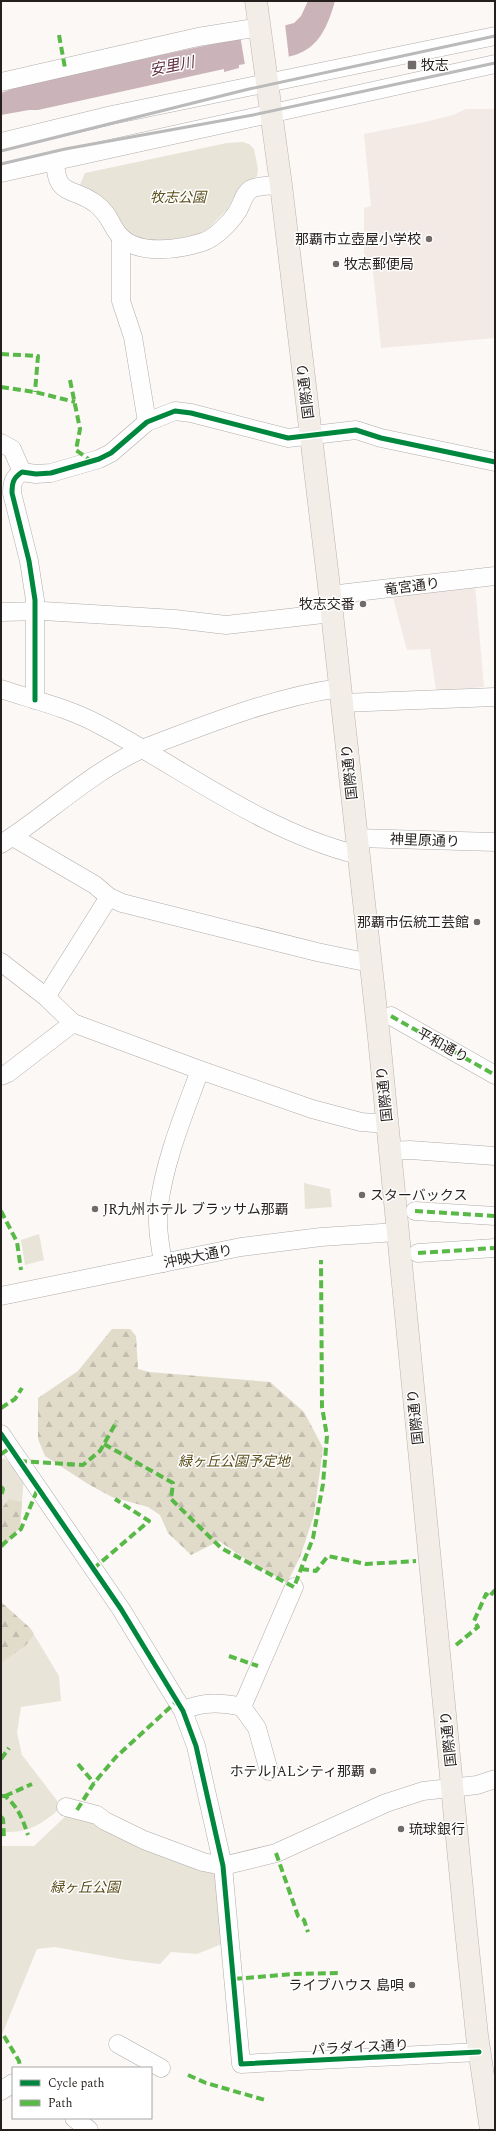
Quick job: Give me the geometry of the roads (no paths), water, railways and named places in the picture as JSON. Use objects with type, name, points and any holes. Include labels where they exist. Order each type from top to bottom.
[{"type":"main road","points":[[256,1],[260,29]]},
{"type":"main road","name":"国際通り","points":[[260,29],[281,185],[331,604],[390,1151],[479,2052],[489,2079],[491,2130]]},
{"type":"street","points":[[1,82],[198,37],[260,29]]},
{"type":"street","points":[[1,142],[112,115],[265,68],[495,36]]},
{"type":"street","points":[[1,173],[495,64]]},
{"type":"street","points":[[55,160],[55,175],[58,183],[67,190],[84,197],[103,209],[121,237],[144,248],[162,250],[184,248],[206,242],[228,224],[238,212],[245,194],[252,189],[281,185]]},
{"type":"street","points":[[121,237],[121,301],[133,337],[147,422]]},
{"type":"street","points":[[35,700],[35,600],[29,561],[12,493],[12,482],[16,476],[22,472],[36,474],[51,473],[99,459],[111,453],[147,422],[175,411],[191,413],[288,438],[356,430],[381,438],[495,462]]},
{"type":"street","points":[[1,443],[12,450],[22,472]]},
{"type":"street","name":"竜宮通り","points":[[1,612],[34,611],[175,619],[226,625],[331,604],[495,576]]},
{"type":"street","name":"神里原通り","points":[[1,689],[67,710],[98,723],[246,810],[314,843],[357,847],[495,842]]},
{"type":"street","points":[[370,963],[302,948],[122,903],[109,897],[96,886],[7,840],[90,780],[130,754],[225,718],[311,694],[341,696],[495,697]]},
{"type":"street","points":[[46,997],[109,897]]},
{"type":"street","points":[[1,962],[46,997],[73,1023],[200,1070],[312,1109],[361,1122],[387,1124]]},
{"type":"street","name":"平和通り","points":[[391,1016],[495,1075]]},
{"type":"street","points":[[1,1076],[73,1023]]},
{"type":"street","points":[[163,1262],[159,1237],[159,1206],[166,1169],[200,1070]]},
{"type":"street","points":[[390,1151],[410,1150],[495,1156]]},
{"type":"street","points":[[415,1211],[495,1216]]},
{"type":"street","name":"沖映大通り","points":[[1,1296],[216,1251],[275,1242],[367,1233],[397,1232]]},
{"type":"street","points":[[418,1252],[495,1248]]},
{"type":"street","points":[[1,1434],[121,1609],[183,1711],[196,1746],[223,1866]]},
{"type":"street","points":[[242,1707],[294,1586]]},
{"type":"street","points":[[183,1711],[194,1705],[224,1702],[242,1707],[257,1728],[269,1771]]},
{"type":"street","points":[[66,1807],[97,1815],[105,1821],[144,1840],[204,1862],[223,1866],[276,1853],[308,1840],[386,1803],[423,1791],[477,1785],[495,1779]]},
{"type":"street","name":"パラダイス通り","points":[[223,1866],[241,2064],[479,2052]]},
{"type":"street","points":[[118,2044],[161,2068]]},
{"type":"street","points":[[1,2092],[12,2084]]},
{"type":"street","points":[[75,2119],[90,2130]]},
{"type":"water","name":"安里川","points":[[308,1],[335,1],[321,36],[312,46],[289,57],[239,65],[239,68],[224,72],[224,69],[38,110],[29,110],[1,115],[1,93],[25,84],[222,42],[294,23],[301,16]]},
{"type":"railway","points":[[1,151],[249,89],[495,36]]},
{"type":"railway","points":[[1,164],[65,149],[253,115],[495,63]]},
{"type":"place","name":"牧志","points":[[412,65]]},
{"type":"place","name":"那覇市立壺屋小学校","points":[[429,239]]},
{"type":"place","name":"牧志郵便局","points":[[336,264]]},
{"type":"place","name":"牧志交番","points":[[363,604]]},
{"type":"place","name":"那覇市伝統工芸館","points":[[477,922]]},
{"type":"place","name":"スターバックス","points":[[362,1195]]},
{"type":"place","name":"JR九州ホテル ブラッサム那覇","points":[[95,1209]]},
{"type":"place","name":"ホテルJALシティ那覇","points":[[373,1771]]},
{"type":"place","name":"琉球銀行","points":[[401,1829]]},
{"type":"place","name":"ライブハウス 島唄","points":[[412,1985]]},
{"type":"park label","name":"牧志公園","points":[[178,197]]},
{"type":"park label","name":"緑ヶ丘公園予定地","points":[[234,1461]]},
{"type":"park label","name":"緑ヶ丘公園","points":[[85,1887]]}]
